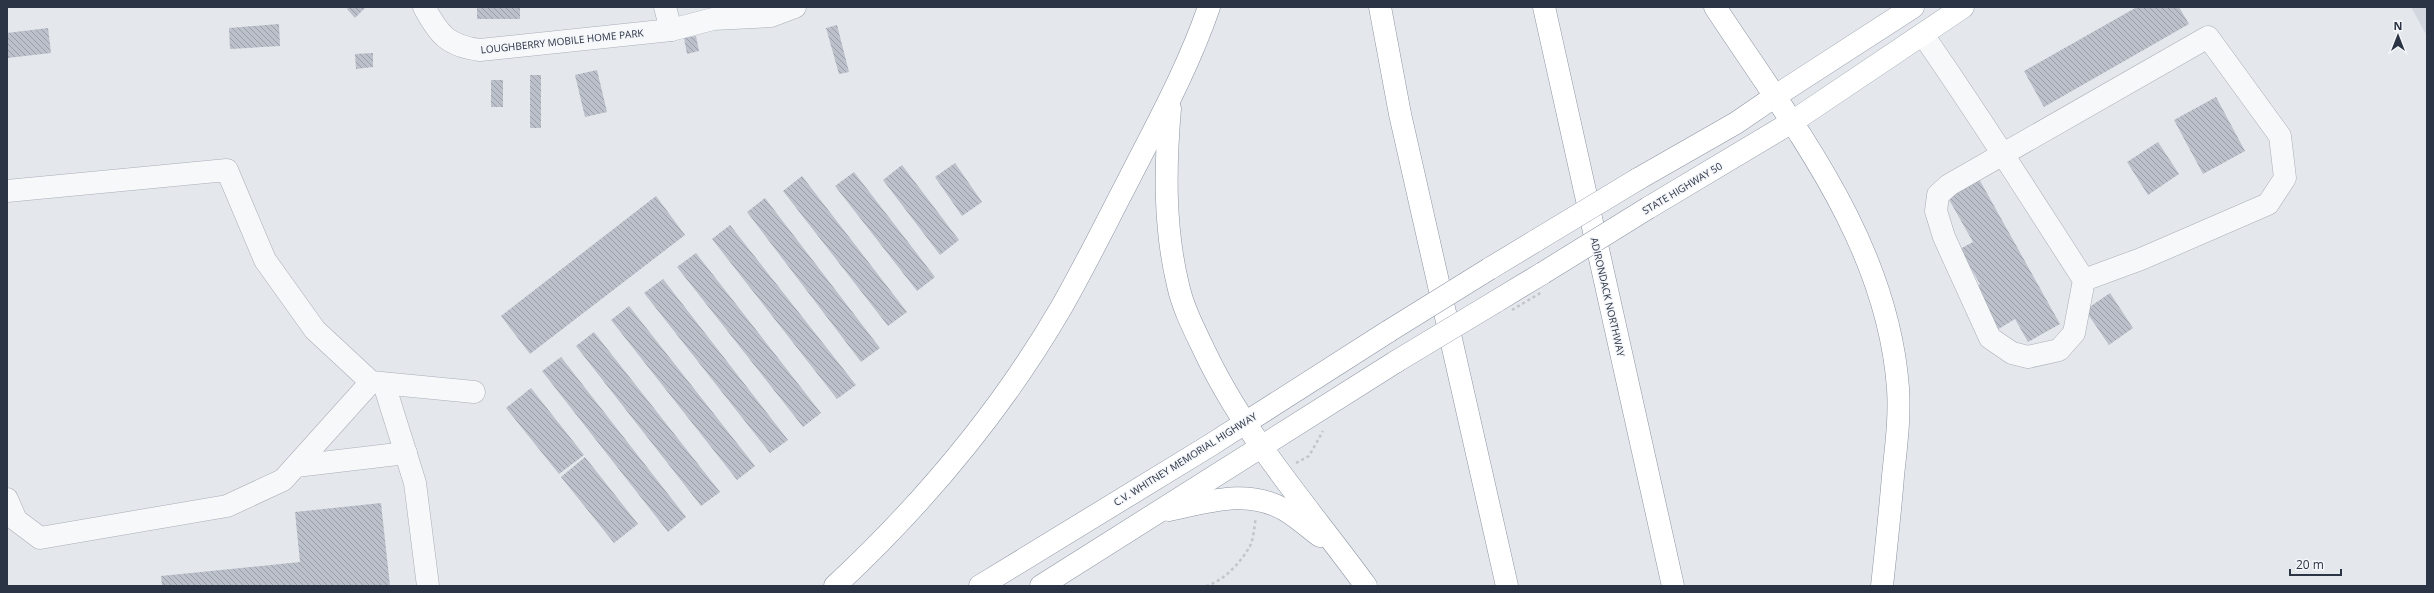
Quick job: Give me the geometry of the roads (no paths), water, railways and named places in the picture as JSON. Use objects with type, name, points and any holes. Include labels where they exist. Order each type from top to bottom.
[{"type":"main road","points":[[835,586],[926,494],[990,414],[1036,348],[1081,272],[1170,99],[1199,37],[1209,7]]},
{"type":"main road","points":[[1380,7],[1400,114],[1507,586]]},
{"type":"main road","name":"ADIRONDACK NORTHWAY","points":[[1544,7],[1673,586]]},
{"type":"main road","points":[[1715,7],[1792,122],[1843,205],[1867,257],[1892,347],[1898,390],[1898,413],[1882,586]]},
{"type":"main road","points":[[1774,97],[1913,7]]},
{"type":"main road","name":"STATE HIGHWAY 50","points":[[1261,446],[1397,361],[1501,308],[1546,281],[1648,208],[1792,122],[1963,7]]},
{"type":"main road","name":"C.V. WHITNEY MEMORIAL HIGHWAY","points":[[980,586],[1244,423],[1489,269],[1638,179],[1736,123],[1774,97]]},
{"type":"main road","points":[[1170,99],[1165,173],[1171,248],[1178,287],[1191,324],[1218,381],[1244,423],[1366,586]]},
{"type":"main road","points":[[1041,586],[1261,446]]},
{"type":"main road","points":[[1154,514],[1230,497],[1244,497],[1270,502],[1286,510],[1341,551]]},
{"type":"street","name":"LOUGHBERRY MOBILE HOME PARK","points":[[424,7],[435,26],[448,41],[464,48],[480,50],[671,30],[713,19],[771,16],[795,7]]},
{"type":"street","points":[[665,7],[671,30]]},
{"type":"street","points":[[1923,35],[2004,155],[2084,280],[2074,333],[2059,350],[2028,358],[2012,354],[1990,338],[1944,237],[1936,211],[1938,195],[1949,185],[2004,155],[2208,37],[2280,136],[2285,178],[2268,204],[2141,259],[2084,280]]},
{"type":"street","points":[[7,191],[227,170],[265,260],[315,330],[378,383],[406,453],[415,483],[428,586]]},
{"type":"street","points":[[378,383],[474,392]]},
{"type":"street","points":[[7,499],[16,520],[40,538],[227,506],[283,480],[378,383]]},
{"type":"street","points":[[296,466],[406,453]]}]
